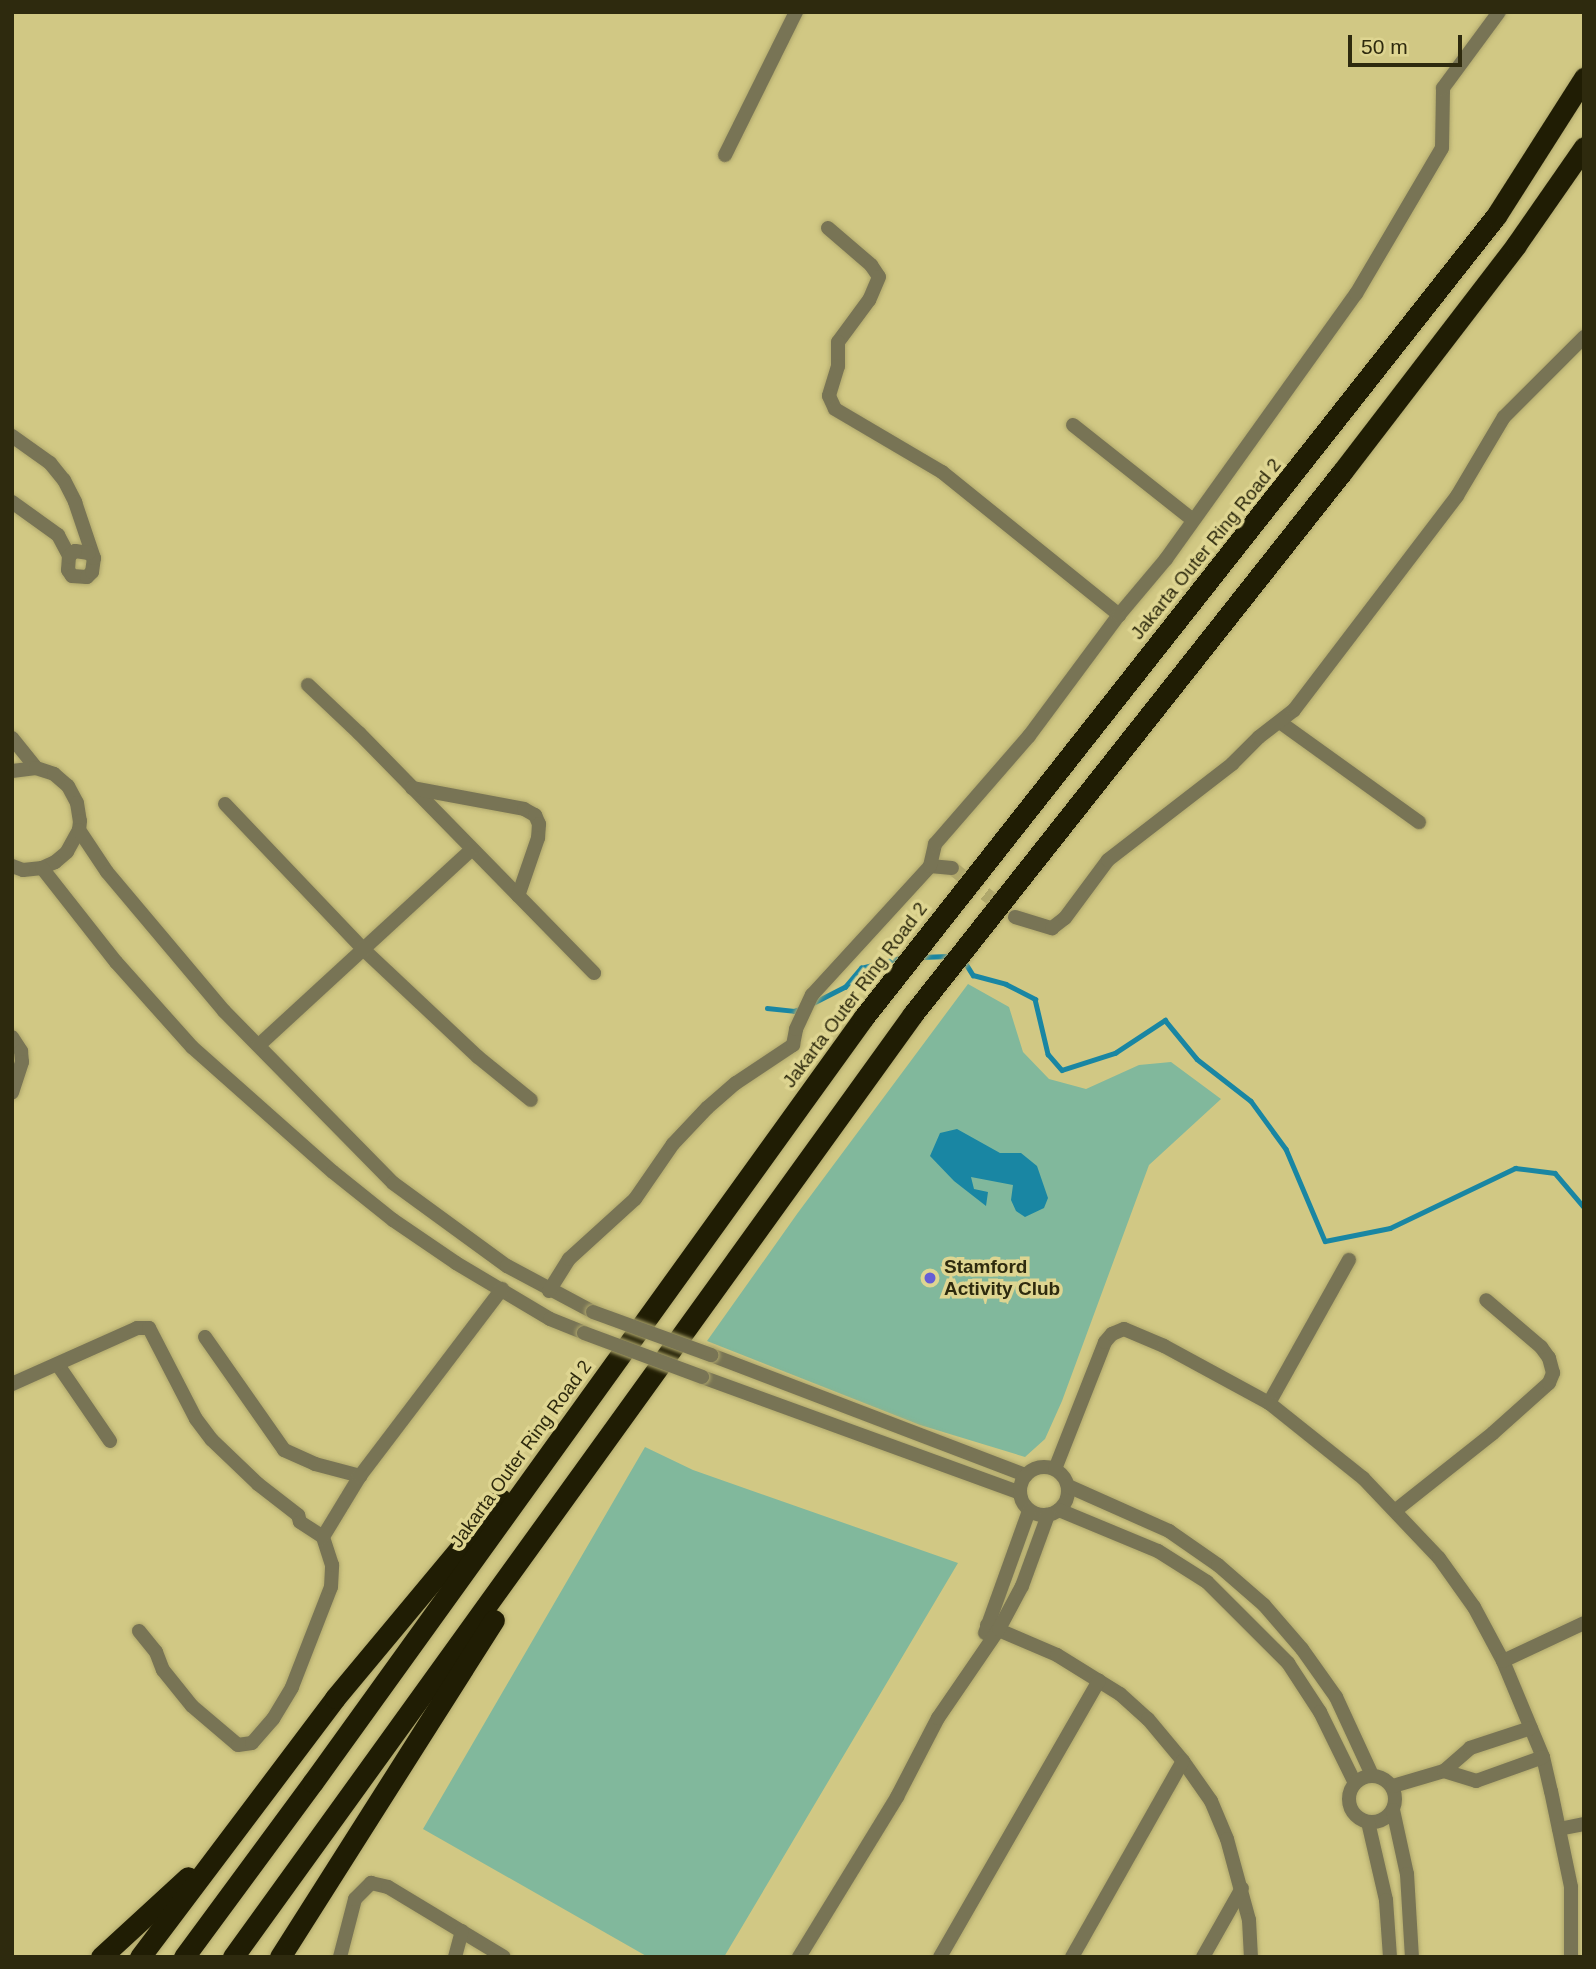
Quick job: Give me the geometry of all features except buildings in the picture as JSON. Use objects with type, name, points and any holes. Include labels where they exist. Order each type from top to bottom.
[{"type":"highway","name":"Jakarta Outer Ring Road 2","points":[[184,1957],[322,1771],[864,1017],[1315,449],[1496,216],[1584,78]]},
{"type":"highway","points":[[233,1957],[913,1014],[1342,472],[1516,245],[1584,147]]},
{"type":"highway","points":[[140,1957],[335,1698],[614,1363]]},
{"type":"highway","points":[[280,1957],[621,1420]]},
{"type":"highway","points":[[101,1957],[228,1840]]},
{"type":"street","points":[[725,155],[796,12]]},
{"type":"street","points":[[549,1291],[569,1259],[635,1199],[673,1144],[707,1108],[736,1083],[793,1045],[796,1029],[812,995],[930,866],[935,844],[1029,736],[1119,615],[1166,559],[1356,294],[1442,148],[1443,88],[1499,12]]},
{"type":"street","points":[[828,228],[871,265],[879,277],[869,300],[838,342],[838,366],[829,396],[835,409],[942,472],[1119,615]]},
{"type":"street","points":[[1015,917],[1052,928],[1059,923],[1108,860],[1232,764],[1259,737],[1281,723],[1294,710],[1457,496],[1504,417],[1582,344]]},
{"type":"street","points":[[1073,425],[1193,520]]},
{"type":"street","points":[[12,436],[38,453],[57,470],[70,489],[94,558],[92,572],[79,578],[68,570],[69,556],[58,535],[12,502]]},
{"type":"street","points":[[58,535],[82,524]]},
{"type":"street","points":[[69,556],[82,550],[94,558]]},
{"type":"street","points":[[307,685],[359,733],[594,973]]},
{"type":"street","points":[[1281,723],[1419,822]]},
{"type":"street","points":[[12,738],[36,768]]},
{"type":"street","points":[[12,771],[36,768],[54,774],[68,786],[77,803],[79,830],[107,872],[224,1010],[352,1144],[408,1197],[495,1259],[549,1291],[593,1312],[1026,1475]]},
{"type":"street","points":[[411,788],[524,809],[535,815],[539,824],[538,838],[518,896]]},
{"type":"street","points":[[225,804],[364,950],[478,1057],[531,1100]]},
{"type":"street","points":[[12,866],[23,870],[42,868],[67,852],[79,830]]},
{"type":"street","points":[[259,1045],[471,849]]},
{"type":"street","points":[[930,866],[952,868]]},
{"type":"street","points":[[42,868],[116,962],[219,1073],[393,1220],[456,1263],[550,1319],[584,1334],[1020,1493],[1030,1511],[993,1627],[982,1651],[938,1718],[897,1797],[799,1957]]},
{"type":"street","points":[[12,1037],[21,1051],[22,1069],[12,1092]]},
{"type":"street","points":[[1269,1403],[1349,1260]]},
{"type":"street","points":[[323,1537],[360,1476],[502,1289]]},
{"type":"street","points":[[1396,1510],[1493,1433],[1549,1383],[1553,1373],[1549,1358],[1486,1300]]},
{"type":"street","points":[[12,1384],[137,1328],[149,1328],[196,1419],[212,1440],[258,1484],[298,1515],[300,1522],[323,1537],[332,1565],[331,1587],[292,1687],[262,1733],[248,1745],[237,1745],[192,1706],[163,1670],[156,1652],[139,1631]]},
{"type":"street","points":[[1055,1469],[1105,1342],[1118,1331],[1133,1331],[1269,1403],[1327,1447],[1396,1510],[1460,1586],[1503,1661],[1543,1757],[1571,1887],[1571,1957]]},
{"type":"street","points":[[205,1337],[284,1450],[315,1464],[360,1476]]},
{"type":"street","points":[[58,1365],[110,1441]]},
{"type":"street","points":[[1020,1493],[1026,1475],[1040,1467],[1055,1469],[1068,1486],[1169,1531],[1218,1565],[1264,1605],[1302,1649],[1336,1697],[1372,1775]]},
{"type":"street","points":[[993,1627],[1022,1586],[1053,1512],[1066,1499],[1068,1486]]},
{"type":"street","points":[[1030,1511],[1053,1512],[1157,1551],[1207,1582],[1288,1663],[1320,1712],[1355,1783]]},
{"type":"street","points":[[1503,1661],[1584,1623]]},
{"type":"street","points":[[993,1627],[1056,1655],[1100,1680],[1148,1719],[1183,1761],[1219,1817],[1242,1888],[1251,1957]]},
{"type":"street","points":[[940,1957],[1100,1680]]},
{"type":"street","points":[[1393,1786],[1444,1771],[1470,1748],[1531,1728]]},
{"type":"street","points":[[1444,1771],[1476,1782],[1543,1757]]},
{"type":"street","points":[[1072,1957],[1183,1761]]},
{"type":"street","points":[[1372,1775],[1384,1777],[1393,1786],[1396,1798],[1393,1810],[1387,1818],[1368,1822],[1357,1817],[1350,1806],[1349,1794],[1355,1783],[1372,1775]]},
{"type":"street","points":[[1393,1810],[1407,1874],[1412,1957]]},
{"type":"street","points":[[1368,1822],[1387,1900],[1390,1957]]},
{"type":"street","points":[[1559,1829],[1584,1824]]},
{"type":"street","points":[[340,1957],[355,1899],[371,1883],[388,1887],[505,1957]]},
{"type":"street","points":[[1203,1957],[1242,1888]]},
{"type":"street","points":[[455,1957],[462,1931]]},
{"type":"green space","name":"Stamford Activity Club","points":[[968,984],[1009,1007],[1023,1052],[1049,1079],[1086,1089],[1139,1065],[1171,1062],[1221,1099],[1149,1165],[1062,1401],[1045,1439],[1025,1457],[920,1425],[707,1341],[797,1214]]},
{"type":"green space","points":[[645,1447],[693,1470],[958,1563],[724,1957],[648,1957],[423,1829]]},
{"type":"water","points":[[957,1129],[1000,1153],[1021,1153],[1037,1166],[1048,1198],[1044,1208],[1025,1217],[1016,1211],[1011,1200],[1013,1185],[971,1177],[974,1189],[988,1192],[986,1206],[954,1181],[930,1156],[940,1133]]},
{"type":"waterway","points":[[920,957],[949,956]]},
{"type":"waterway","points":[[811,1004],[845,987],[861,968],[900,958]]},
{"type":"waterway","points":[[963,959],[973,975],[1006,984],[1035,999],[1048,1054],[1062,1070],[1115,1053],[1165,1020],[1197,1059],[1251,1101],[1286,1149],[1325,1241],[1390,1228],[1515,1168],[1555,1173],[1584,1207]]},
{"type":"waterway","points":[[767,1008],[794,1011],[800,1009]]},
{"type":"tunnel","points":[[952,868],[1006,910]]},
{"type":"place","name":"Stamford Activity Club","points":[[930,1278]]}]
